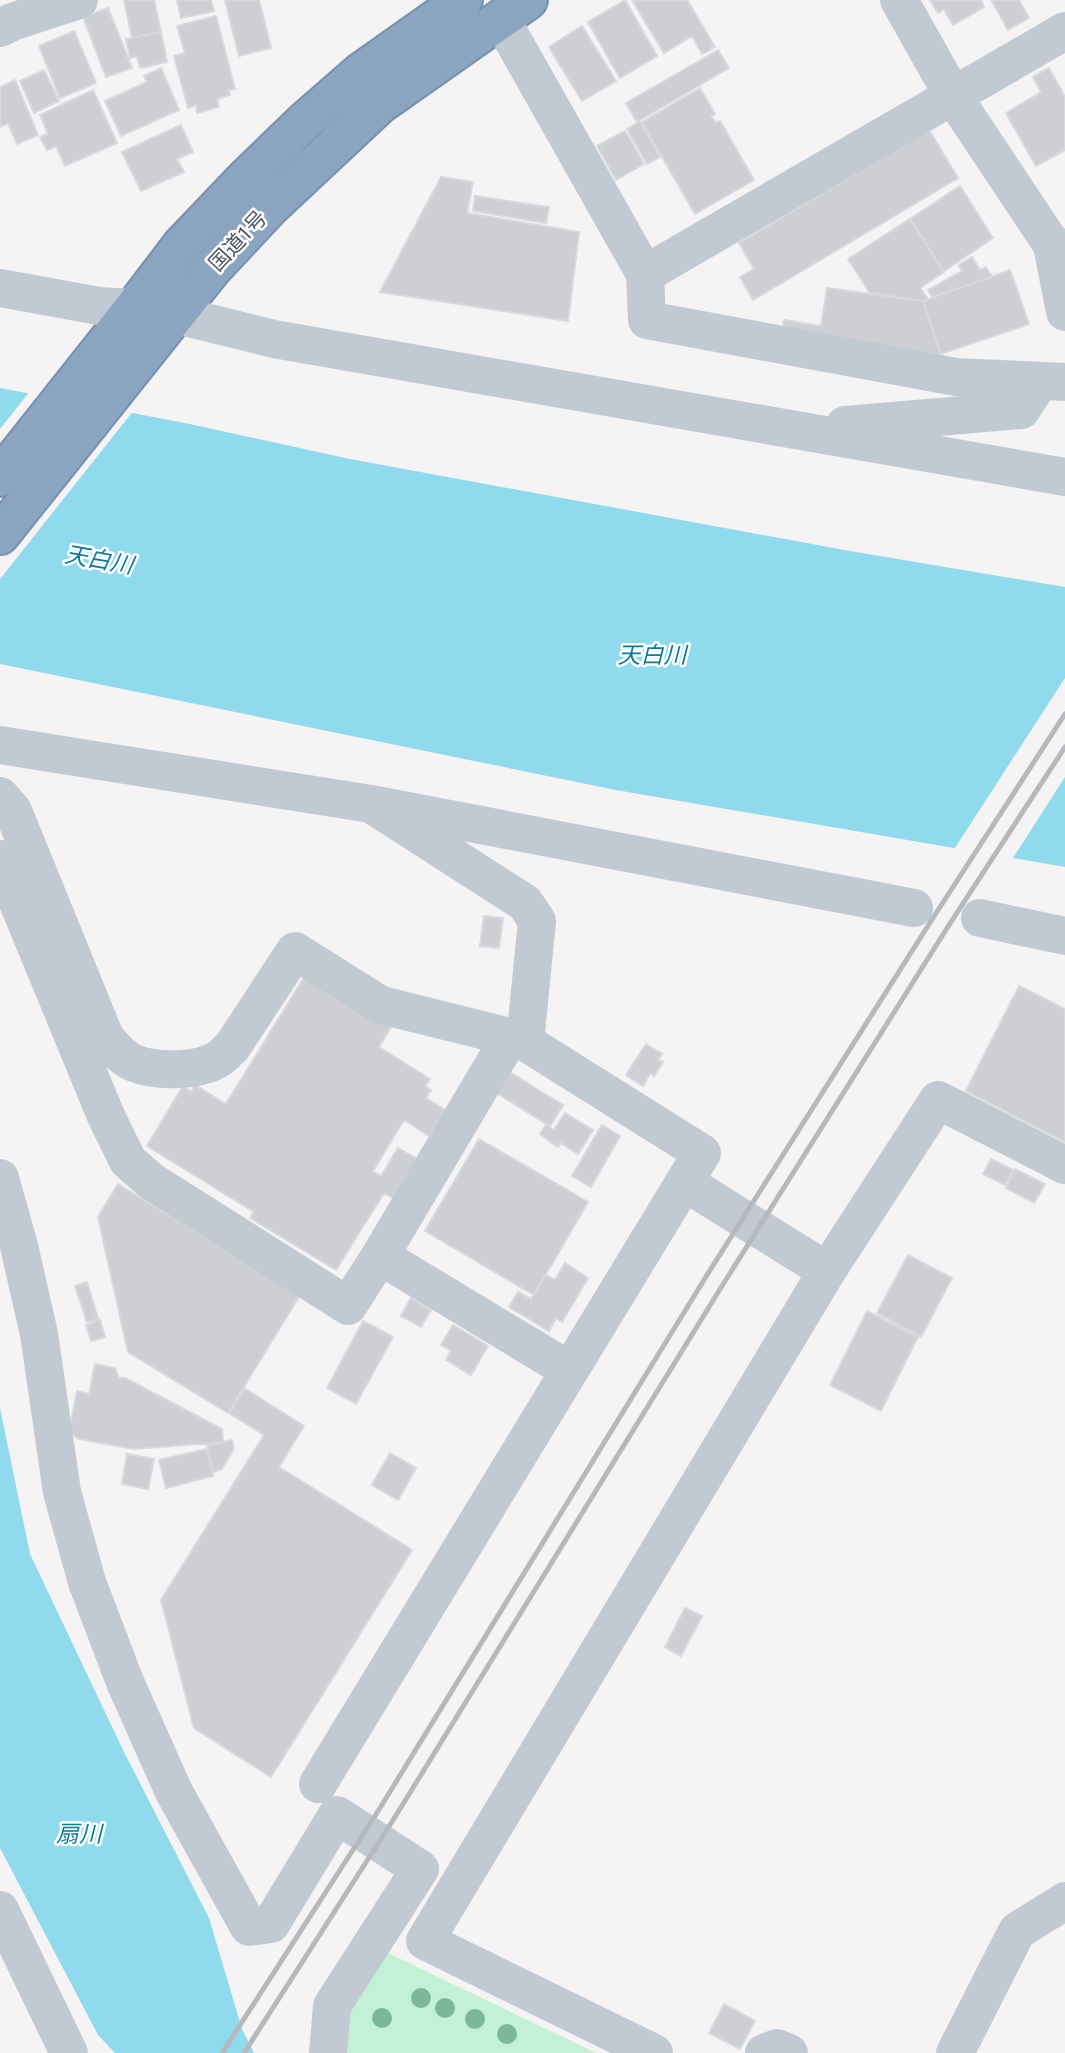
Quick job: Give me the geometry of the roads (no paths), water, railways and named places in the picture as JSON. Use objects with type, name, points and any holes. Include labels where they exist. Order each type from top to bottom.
[{"type":"highway","name":"国道1号","points":[[0,535],[149,319],[181,245],[305,121],[360,74],[463,0]]},
{"type":"highway","name":"国道1号","points":[[0,477],[149,319],[212,268],[270,207],[380,104],[515,9]]},
{"type":"street","points":[[5,17],[79,0]]},
{"type":"street","points":[[899,0],[953,96],[1058,247],[1065,312]]},
{"type":"street","points":[[515,9],[645,274],[647,320],[956,377],[1052,381]]},
{"type":"street","points":[[645,274],[1065,31]]},
{"type":"street","points":[[0,288],[99,306],[149,319],[1065,477]]},
{"type":"street","points":[[791,429],[1021,410],[1052,381]]},
{"type":"street","points":[[0,745],[371,804],[914,908]]},
{"type":"street","points":[[0,796],[13,811],[105,1037],[118,1052],[132,1062],[151,1067],[180,1069],[202,1066],[219,1058],[232,1047],[295,951],[381,1005],[517,1040],[702,1153],[318,1784]]},
{"type":"street","points":[[0,859],[106,1116],[128,1161],[151,1181],[348,1306],[517,1040],[537,921],[524,903],[371,804]]},
{"type":"street","points":[[980,918],[1065,936]]},
{"type":"street","points":[[654,2053],[425,1941],[827,1271],[938,1100],[1065,1165]]},
{"type":"street","points":[[0,1178],[39,1334],[62,1492],[87,1582],[124,1682],[174,1792],[249,1927],[271,1924],[337,1815],[420,1868],[332,2006],[328,2053]]},
{"type":"street","points":[[684,1182],[827,1271]]},
{"type":"street","points":[[380,1256],[569,1370]]},
{"type":"street","points":[[956,2053],[1017,1931],[1065,1900]]},
{"type":"street","points":[[0,1910],[69,2053]]},
{"type":"street","points":[[764,2053],[777,2048],[789,2053]]},
{"type":"water","name":"天白川","points":[[0,388],[185,423],[350,459],[850,551],[1065,587],[1065,867],[616,790],[0,664]]},
{"type":"water","name":"扇川","points":[[0,1408],[30,1554],[124,1752],[209,1918],[242,2029],[254,2053],[115,2053],[98,2035],[0,1848]]},
{"type":"railway","points":[[222,2053],[380,1808],[707,1275],[1065,714]]},
{"type":"railway","points":[[244,2053],[395,1817],[722,1286],[949,925],[1065,747]]}]
